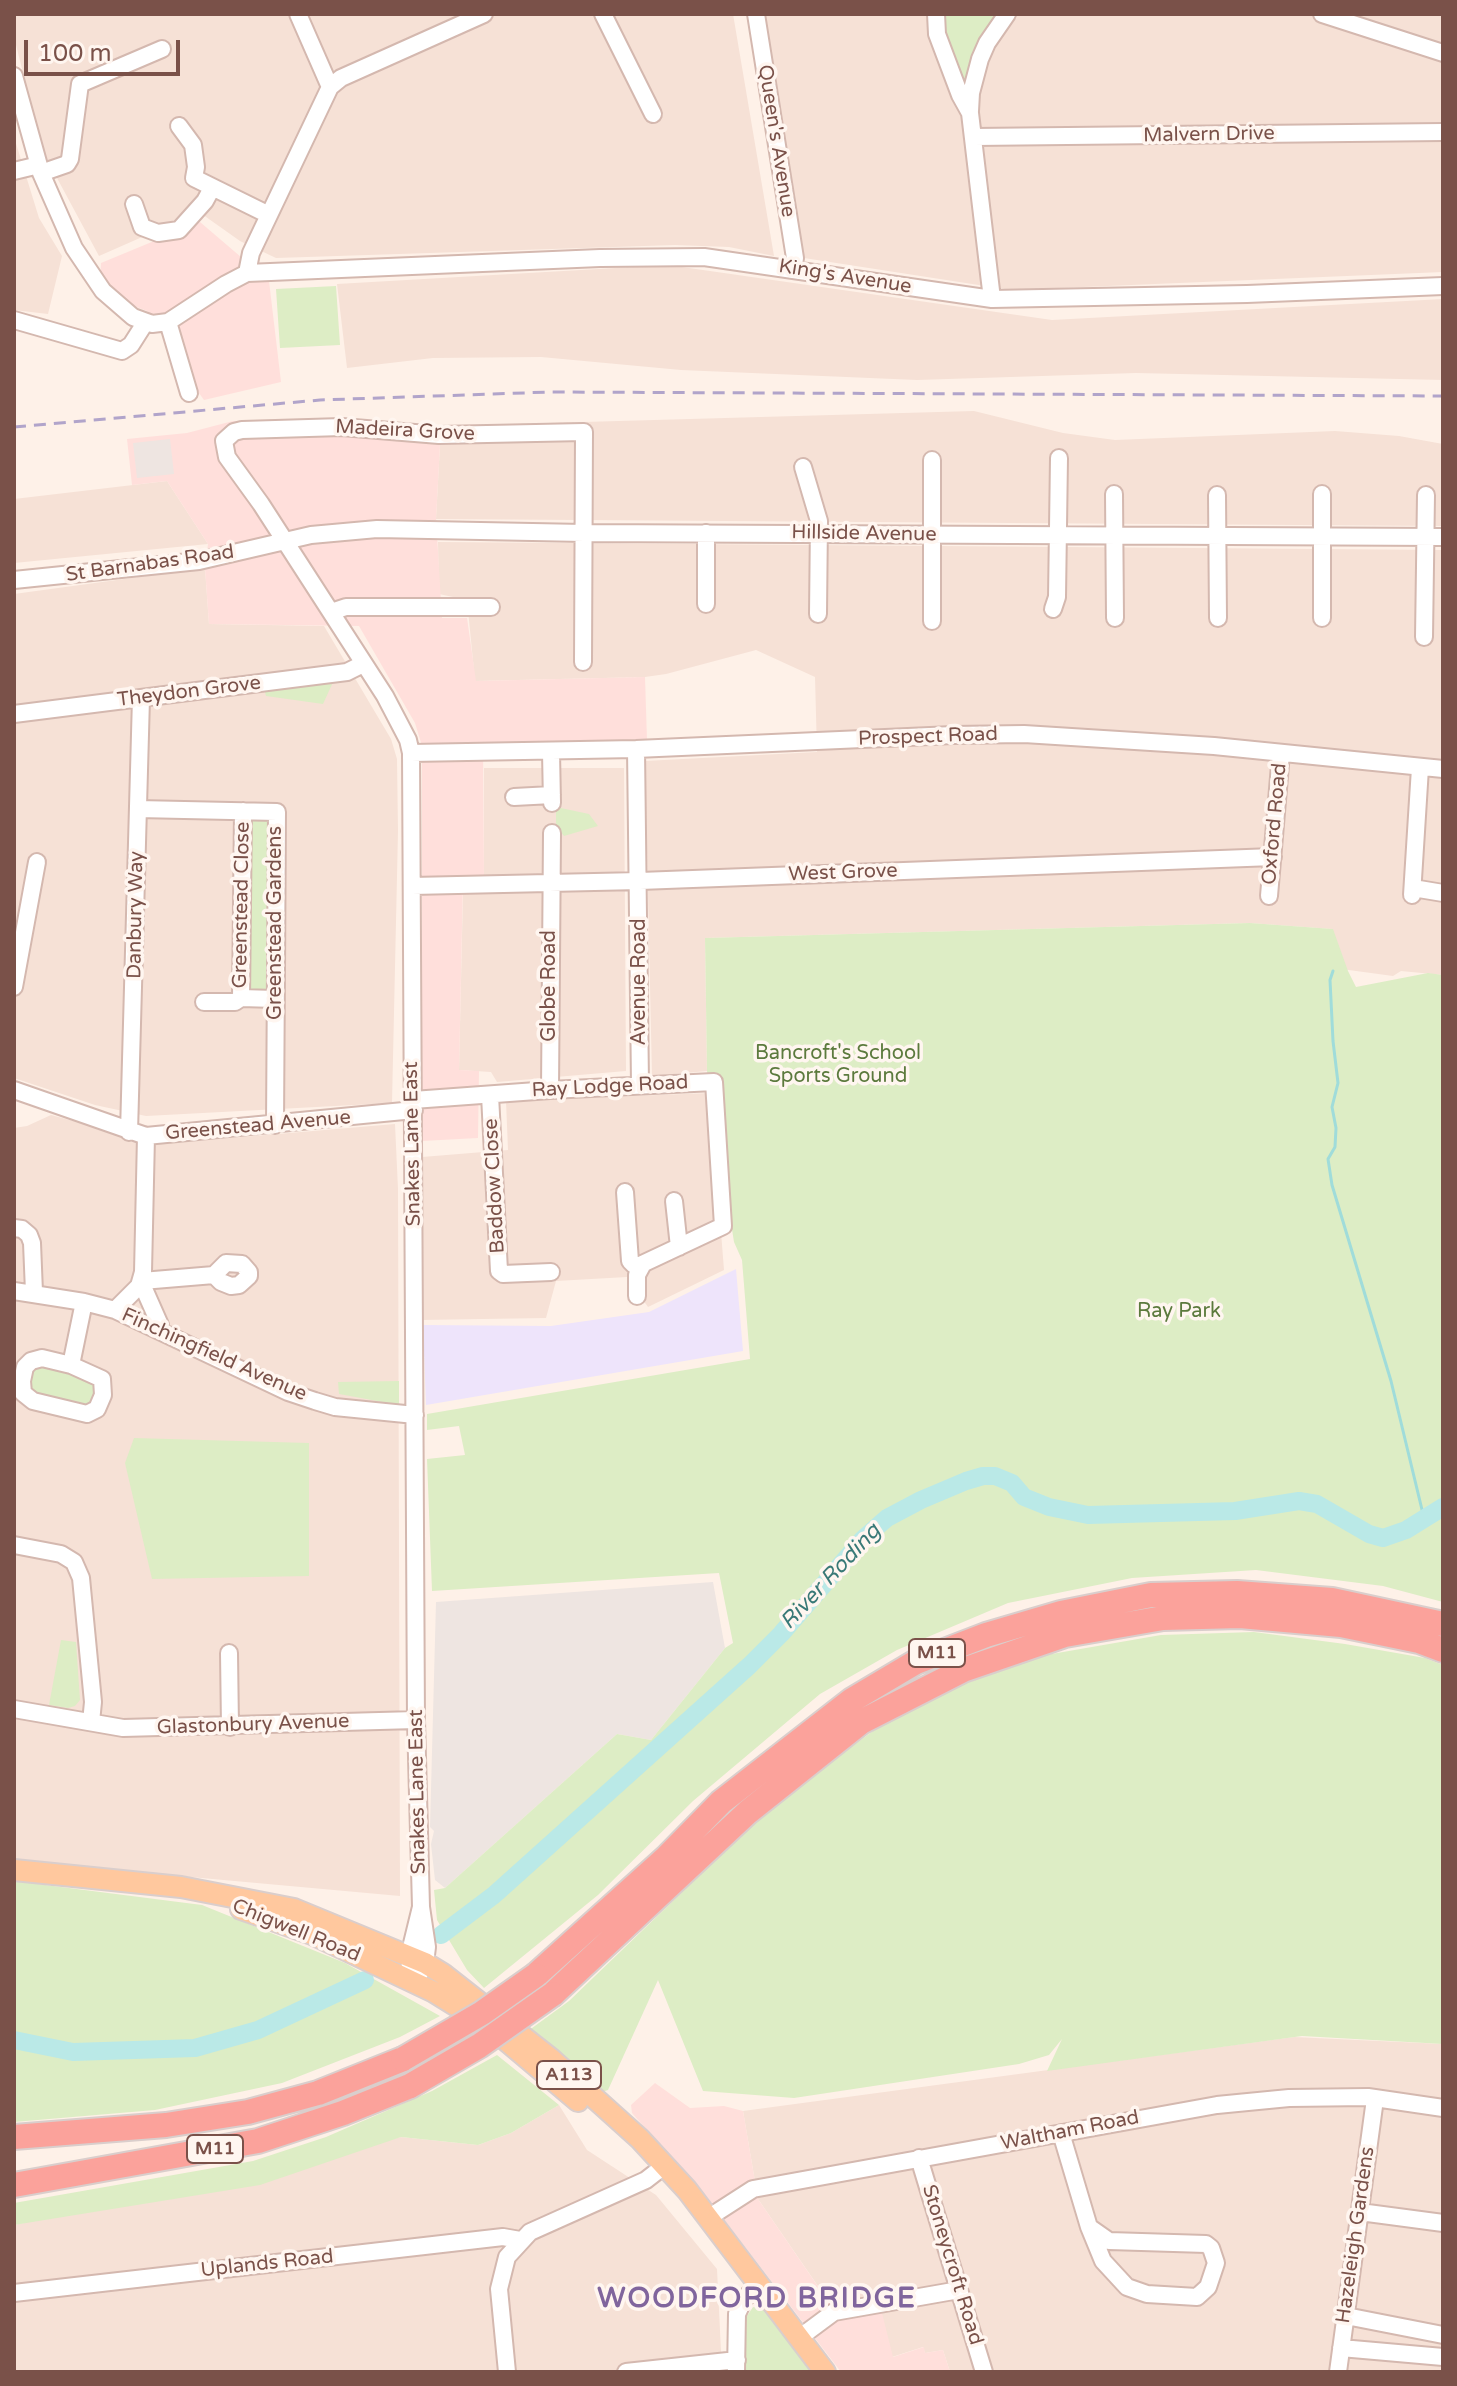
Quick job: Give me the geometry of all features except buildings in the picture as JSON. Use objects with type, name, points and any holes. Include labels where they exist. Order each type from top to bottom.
[{"type":"highway","name":"M11","points":[[14,2137],[166,2125],[248,2112],[318,2093],[403,2059],[482,2013],[536,1975],[666,1858],[721,1802],[852,1700],[916,1662],[986,1635],[1061,1613],[1151,1595],[1237,1593],[1332,1600],[1443,1624]]},
{"type":"highway","name":"M11","points":[[14,2185],[258,2141],[343,2113],[410,2086],[479,2046],[553,1994],[748,1812],[861,1722],[963,1670],[1065,1635],[1163,1618],[1240,1616],[1341,1625],[1419,1641],[1443,1650]]},
{"type":"main road","name":"Chigwell Road","points":[[14,1870],[181,1887],[294,1909],[417,1960],[453,1980],[608,2108],[702,2211],[825,2372]]},
{"type":"main road","name":"Chigwell Road","points":[[181,1887],[312,1934],[411,1979],[489,2026],[662,2168]]},
{"type":"street","points":[[298,14],[330,87]]},
{"type":"street","points":[[14,76],[40,169],[74,248],[91,276],[114,302],[133,317],[145,323],[168,322],[247,273],[247,262],[330,87],[341,78],[484,14]]},
{"type":"street","points":[[603,14],[644,109]]},
{"type":"street","name":"Queen's Avenue","points":[[756,14],[795,258],[793,269]]},
{"type":"street","points":[[936,14],[937,34],[970,113]]},
{"type":"street","points":[[992,299],[970,113],[971,93],[987,43],[1007,14]]},
{"type":"street","points":[[1322,14],[1443,53]]},
{"type":"street","points":[[14,171],[67,164],[80,84],[162,49]]},
{"type":"street","points":[[179,126],[193,145],[194,178],[269,215]]},
{"type":"street","name":"Malvern Drive","points":[[974,137],[1443,132]]},
{"type":"street","points":[[134,204],[142,227],[158,233],[179,230],[205,201],[212,188]]},
{"type":"street","name":"King's Avenue","points":[[247,273],[673,256],[704,257],[992,299],[1443,286]]},
{"type":"street","points":[[14,320],[122,351],[131,345],[145,323]]},
{"type":"street","points":[[168,322],[189,393]]},
{"type":"street","name":"Madeira Grove","points":[[228,436],[242,430],[342,427],[439,435],[590,432],[584,533],[583,662]]},
{"type":"street","name":"Snakes Lane East","points":[[228,436],[223,448],[227,457],[286,541],[385,696],[408,740],[411,753],[416,1720],[421,1907],[417,1960]]},
{"type":"street","points":[[1053,609],[1057,597],[1059,458]]},
{"type":"street","points":[[932,460],[932,621]]},
{"type":"street","points":[[803,467],[819,521],[818,614]]},
{"type":"street","points":[[1114,494],[1115,618]]},
{"type":"street","points":[[1322,494],[1322,618]]},
{"type":"street","points":[[1217,495],[1218,618]]},
{"type":"street","points":[[1424,637],[1426,495]]},
{"type":"street","name":"Hillside Avenue","points":[[286,541],[319,534],[377,529],[584,533],[1443,537]]},
{"type":"street","points":[[706,533],[706,604]]},
{"type":"street","name":"St Barnabas Road","points":[[14,580],[199,561],[286,541]]},
{"type":"street","points":[[331,612],[346,607],[491,607]]},
{"type":"street","name":"Theydon Grove","points":[[14,714],[347,672],[363,664]]},
{"type":"street","name":"Danbury Way","points":[[129,1132],[141,698]]},
{"type":"street","name":"Prospect Road","points":[[411,753],[551,752],[1024,734],[1123,739],[1443,769]]},
{"type":"street","name":"Avenue Road","points":[[636,749],[640,881],[640,1084]]},
{"type":"street","points":[[514,797],[552,799],[551,752]]},
{"type":"street","name":"Oxford Road","points":[[1269,896],[1281,753]]},
{"type":"street","points":[[1420,768],[1412,891],[1443,893]]},
{"type":"street","name":"Greenstead Gardens","points":[[138,809],[274,810],[277,814],[275,1125]]},
{"type":"street","name":"Greenstead Close","points":[[241,998],[243,811]]},
{"type":"street","name":"Globe Road","points":[[550,1090],[552,833]]},
{"type":"street","name":"West Grove","points":[[412,886],[640,881],[1273,857]]},
{"type":"street","points":[[14,987],[37,862]]},
{"type":"street","name":"Greenstead Close","points":[[204,1002],[235,1002],[241,998],[275,999]]},
{"type":"street","name":"Ray Lodge Road","points":[[414,1105],[550,1090],[711,1081],[715,1085],[723,1226],[641,1265]]},
{"type":"street","name":"Greenstead Avenue","points":[[14,1090],[146,1136],[275,1125],[414,1105]]},
{"type":"street","name":"Baddow Close","points":[[490,1095],[499,1271],[503,1274],[551,1272]]},
{"type":"street","points":[[146,1136],[141,1284],[160,1325],[158,1328]]},
{"type":"street","points":[[625,1192],[630,1261],[641,1265],[637,1275],[637,1296]]},
{"type":"street","points":[[674,1201],[679,1247]]},
{"type":"street","points":[[14,1228],[22,1229],[32,1243],[34,1292]]},
{"type":"street","points":[[115,1310],[141,1284],[214,1275]]},
{"type":"street","name":"Finchingfield Avenue","points":[[14,1291],[34,1292],[115,1310],[288,1392],[335,1407],[415,1415]]},
{"type":"street","points":[[71,1365],[84,1302]]},
{"type":"street","points":[[42,1358],[71,1365],[102,1379],[101,1403],[92,1412],[87,1414],[33,1401],[23,1393],[25,1367],[31,1361],[42,1358]]},
{"type":"street","points":[[14,1545],[61,1554],[74,1562],[81,1578],[93,1702],[91,1722]]},
{"type":"street","points":[[229,1653],[230,1727]]},
{"type":"street","name":"Glastonbury Avenue","points":[[14,1709],[123,1728],[416,1720]]},
{"type":"street","points":[[411,1979],[417,1960]]},
{"type":"street","name":"Waltham Road","points":[[702,2211],[753,2189],[1217,2105],[1289,2098],[1375,2099],[1443,2108]]},
{"type":"street","name":"Hazeleigh Gardens","points":[[1338,2372],[1375,2099]]},
{"type":"street","points":[[1061,2133],[1089,2227],[1103,2261],[1127,2287],[1147,2294],[1197,2297],[1208,2287],[1216,2263],[1211,2248],[1206,2244],[1109,2241],[1089,2227]]},
{"type":"street","name":"Stoneycroft Road","points":[[919,2158],[984,2372]]},
{"type":"street","points":[[507,2372],[499,2289],[507,2257],[530,2232],[646,2180],[662,2168]]},
{"type":"street","points":[[1360,2212],[1443,2223]]},
{"type":"street","name":"Uplands Road","points":[[14,2293],[503,2237],[520,2240]]},
{"type":"street","points":[[626,2372],[737,2366],[737,2314],[744,2299],[759,2284]]},
{"type":"street","points":[[799,2338],[834,2312],[959,2290]]},
{"type":"street","points":[[1346,2316],[1443,2335]]},
{"type":"street","points":[[1341,2348],[1443,2357]]},
{"type":"shaded area","points":[[14,14],[733,14],[774,256],[729,247],[675,245],[276,258],[240,241],[199,212],[99,256],[43,152],[14,37]]},
{"type":"shaded area","points":[[764,14],[1443,14],[1443,272],[1011,290],[804,258]]},
{"type":"shaded area","points":[[14,137],[39,218],[62,256],[48,314],[14,310]]},
{"type":"shaded area","points":[[200,222],[269,281],[281,382],[204,400],[186,375],[174,336],[147,311],[118,300],[100,280],[101,263]]},
{"type":"shaded area","points":[[668,265],[1052,320],[1443,299],[1443,380],[1136,373],[917,380],[681,370],[541,357],[433,358],[347,368],[337,284]]},
{"type":"shaded area","points":[[974,411],[1063,433],[1115,440],[1335,431],[1399,436],[1443,444],[1443,526],[436,519],[441,426]]},
{"type":"shaded area","points":[[233,421],[441,426],[436,519],[442,618],[467,618],[476,681],[645,677],[647,740],[483,746],[484,877],[463,878],[459,1070],[479,1071],[478,1138],[422,1141],[422,746],[415,723],[359,626],[209,624],[205,568],[208,544],[167,481],[132,485],[127,439],[187,433]]},
{"type":"shaded area","points":[[170,439],[174,474],[137,478],[133,443]]},
{"type":"shaded area","points":[[167,481],[208,544],[14,563],[14,499]]},
{"type":"shaded area","points":[[438,542],[1443,550],[1443,975],[1401,971],[1393,976],[1334,968],[1332,929],[1250,923],[705,938],[707,1071],[652,1076],[645,761],[817,752],[815,677],[756,650],[645,677],[475,681],[467,600],[439,594]]},
{"type":"shaded area","points":[[205,568],[209,624],[324,626],[391,739],[397,759],[398,831],[392,1103],[146,1116],[95,1105],[14,1078],[14,594]]},
{"type":"shaded area","points":[[484,768],[624,768],[626,1071],[497,1082],[491,1072],[459,1070],[463,892],[484,889]]},
{"type":"shaded area","points":[[710,1093],[724,1270],[648,1307],[627,1277],[556,1281],[546,1318],[420,1320],[422,1157],[508,1150],[506,1101]]},
{"type":"shaded area","points":[[51,1115],[160,1144],[395,1124],[398,1189],[400,1896],[14,1861],[14,1128],[27,1126]]},
{"type":"shaded area","points":[[736,1269],[743,1351],[426,1405],[423,1325],[551,1326],[649,1312]]},
{"type":"shaded area","points":[[713,1582],[725,1648],[651,1740],[617,1734],[445,1888],[435,1880],[431,1844],[434,1831],[430,1827],[436,1602]]},
{"type":"shaded area","points":[[1294,2037],[1443,2044],[1443,2372],[950,2372],[943,2350],[925,2353],[923,2347],[892,2357],[842,2321],[758,2199],[743,2111]]},
{"type":"shaded area","points":[[655,2083],[690,2108],[724,2106],[743,2111],[758,2199],[841,2320],[852,2315],[882,2313],[893,2357],[924,2347],[925,2353],[943,2350],[950,2372],[841,2372],[726,2222],[632,2113],[631,2105]]},
{"type":"shaded area","points":[[559,2105],[587,2150],[656,2195],[717,2269],[722,2372],[14,2372],[14,2225],[401,2137],[478,2145],[511,2133]]},
{"type":"green space","points":[[941,14],[1002,14],[968,97],[941,33]]},
{"type":"green space","points":[[336,286],[340,345],[280,348],[276,289]]},
{"type":"green space","points":[[334,680],[323,704],[266,696],[264,688]]},
{"type":"green space","points":[[556,807],[589,814],[598,826],[564,836],[556,826]]},
{"type":"green space","points":[[268,818],[271,822],[272,993],[247,996],[248,823],[252,819]]},
{"type":"green space","points":[[1250,923],[1333,929],[1356,987],[1428,973],[1443,975],[1443,1602],[1383,1586],[1256,1570],[1132,1578],[1008,1603],[897,1650],[820,1694],[693,1801],[598,1895],[484,1988],[467,1970],[437,1920],[434,1890],[445,1888],[617,1734],[651,1740],[725,1648],[733,1643],[719,1573],[432,1591],[427,1459],[465,1455],[459,1426],[427,1430],[427,1414],[750,1359],[742,1260],[734,1242],[707,1071],[705,938]]},
{"type":"green space","points":[[39,1364],[54,1366],[99,1383],[95,1403],[87,1407],[30,1392],[29,1374]]},
{"type":"green space","points":[[399,1381],[399,1405],[339,1394],[338,1382]]},
{"type":"green space","points":[[134,1438],[309,1443],[309,1576],[152,1579],[125,1463]]},
{"type":"green space","points":[[1254,1632],[1345,1644],[1425,1658],[1443,1665],[1443,2044],[1302,2036],[1047,2071],[1062,2039],[1049,2055],[1019,2064],[794,2098],[703,2091],[658,1980],[608,2090],[599,2093],[528,2031],[569,2001],[776,1802],[873,1731],[959,1686],[1040,1656],[1161,1635]]},
{"type":"green space","points":[[61,1640],[76,1642],[80,1700],[68,1708],[49,1705]]},
{"type":"green space","points":[[14,1881],[202,1905],[345,1963],[440,2016],[400,2037],[282,2083],[155,2110],[14,2122]]},
{"type":"green space","points":[[497,2055],[559,2105],[511,2133],[478,2145],[401,2137],[260,2185],[14,2225],[14,2203],[253,2161],[326,2137],[432,2091]]},
{"type":"green space","points":[[753,2307],[766,2310],[813,2372],[742,2372],[745,2319]]},
{"type":"waterway","points":[[1333,971],[1330,980],[1338,1083],[1332,1107],[1336,1128],[1335,1147],[1328,1159],[1332,1185],[1391,1381],[1424,1518]]},
{"type":"waterway","name":"River Roding","points":[[441,1935],[494,1895],[750,1665],[863,1539],[887,1518],[921,1500],[966,1481],[995,1476],[1012,1483],[1024,1497],[1049,1507],[1088,1515],[1235,1511],[1299,1501],[1317,1504],[1369,1534],[1383,1538],[1406,1530],[1443,1507]]},
{"type":"waterway","name":"River Roding","points":[[14,2040],[73,2052],[195,2048],[258,2030],[365,1980]]},
{"type":"railway","points":[[14,427],[320,400],[550,392],[1443,396]]},
{"type":"district","name":"WOODFORD BRIDGE","points":[[757,2300]]},
{"type":"park label","name":"Bancroft's School Sports Ground","points":[[838,1066]]},
{"type":"park label","name":"Ray Park","points":[[1179,1312]]}]
